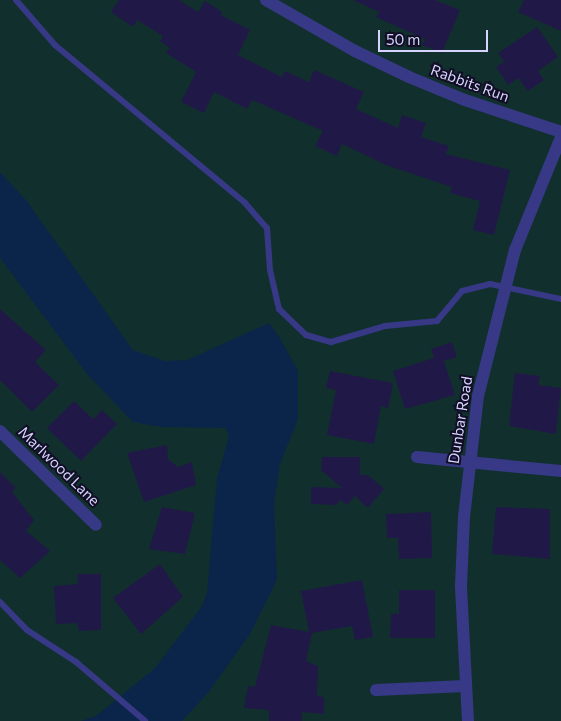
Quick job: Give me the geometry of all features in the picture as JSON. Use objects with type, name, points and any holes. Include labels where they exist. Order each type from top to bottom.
[{"type":"street","name":"Rabbits Run","points":[[266,0],[355,51],[409,77],[462,99],[561,132]]},
{"type":"street","name":"Dunbar Road","points":[[468,721],[462,586],[469,463],[478,396],[515,250],[561,137]]},
{"type":"street","name":"Marlwood Lane","points":[[0,431],[96,525]]},
{"type":"street","points":[[417,457],[561,471]]},
{"type":"street","points":[[376,690],[465,686]]},
{"type":"lane","points":[[16,0],[55,45],[244,203],[267,228],[270,270],[279,309],[306,335],[331,342],[385,326],[436,321],[462,291],[490,284],[561,299]]},
{"type":"lane","points":[[0,602],[27,630],[76,662],[145,721]]},
{"type":"green space","points":[[0,0],[561,0],[561,721],[0,721]]},
{"type":"water","points":[[0,172],[26,200],[133,350],[165,361],[187,360],[269,323],[280,338],[298,371],[298,419],[280,464],[274,503],[277,580],[250,634],[208,693],[182,721],[81,721],[96,716],[155,668],[202,606],[207,592],[217,478],[229,436],[226,428],[161,427],[133,422],[87,374],[0,258]]},
{"type":"building","points":[[119,0],[179,0],[198,12],[205,1],[222,12],[221,15],[250,30],[238,55],[282,77],[285,71],[309,82],[314,70],[364,92],[356,109],[398,128],[402,115],[426,123],[421,137],[449,146],[446,154],[510,170],[494,235],[473,230],[480,201],[450,193],[452,187],[386,165],[342,144],[337,156],[315,146],[323,131],[252,100],[247,109],[214,92],[204,113],[181,102],[196,72],[166,53],[170,48],[160,41],[163,36],[137,20],[133,27],[111,12]]},
{"type":"building","points":[[353,0],[435,0],[460,10],[442,53],[422,45],[425,39],[376,17],[379,12]]},
{"type":"building","points":[[524,0],[561,0],[561,31],[518,12]]},
{"type":"building","points":[[537,27],[558,57],[538,71],[544,80],[528,91],[518,78],[508,85],[496,67],[504,62],[498,53]]},
{"type":"building","points":[[0,309],[46,350],[35,362],[59,385],[32,412],[0,380]]},
{"type":"building","points":[[452,342],[457,357],[444,361],[455,395],[405,409],[393,371],[434,358],[431,349]]},
{"type":"building","points":[[330,371],[393,383],[388,408],[381,406],[374,444],[327,435],[336,390],[326,388]]},
{"type":"building","points":[[515,373],[540,376],[538,385],[561,388],[556,434],[509,426]]},
{"type":"building","points":[[74,401],[93,419],[102,410],[117,424],[81,461],[47,428]]},
{"type":"building","points":[[167,445],[168,459],[178,467],[192,462],[196,485],[144,502],[127,453]]},
{"type":"building","points":[[322,457],[360,457],[360,475],[368,475],[384,489],[368,508],[355,496],[347,505],[340,500],[336,505],[311,504],[311,487],[342,488],[321,470]]},
{"type":"building","points":[[0,472],[16,488],[12,492],[34,520],[26,531],[50,551],[20,578],[0,560]]},
{"type":"building","points":[[162,507],[195,513],[185,554],[149,549]]},
{"type":"building","points":[[496,507],[550,509],[550,559],[492,554]]},
{"type":"building","points":[[431,512],[432,558],[399,559],[398,538],[387,538],[386,514]]},
{"type":"building","points":[[160,564],[183,597],[141,634],[113,598]]},
{"type":"building","points":[[77,574],[101,574],[101,630],[79,631],[77,623],[56,624],[54,586],[78,584]]},
{"type":"building","points":[[362,580],[373,637],[355,640],[352,626],[312,633],[306,661],[318,666],[317,696],[324,697],[324,714],[302,712],[302,721],[269,721],[269,710],[244,708],[248,686],[255,687],[271,625],[309,632],[301,591]]},
{"type":"building","points":[[399,590],[435,590],[435,638],[390,638],[391,614],[399,614]]}]
